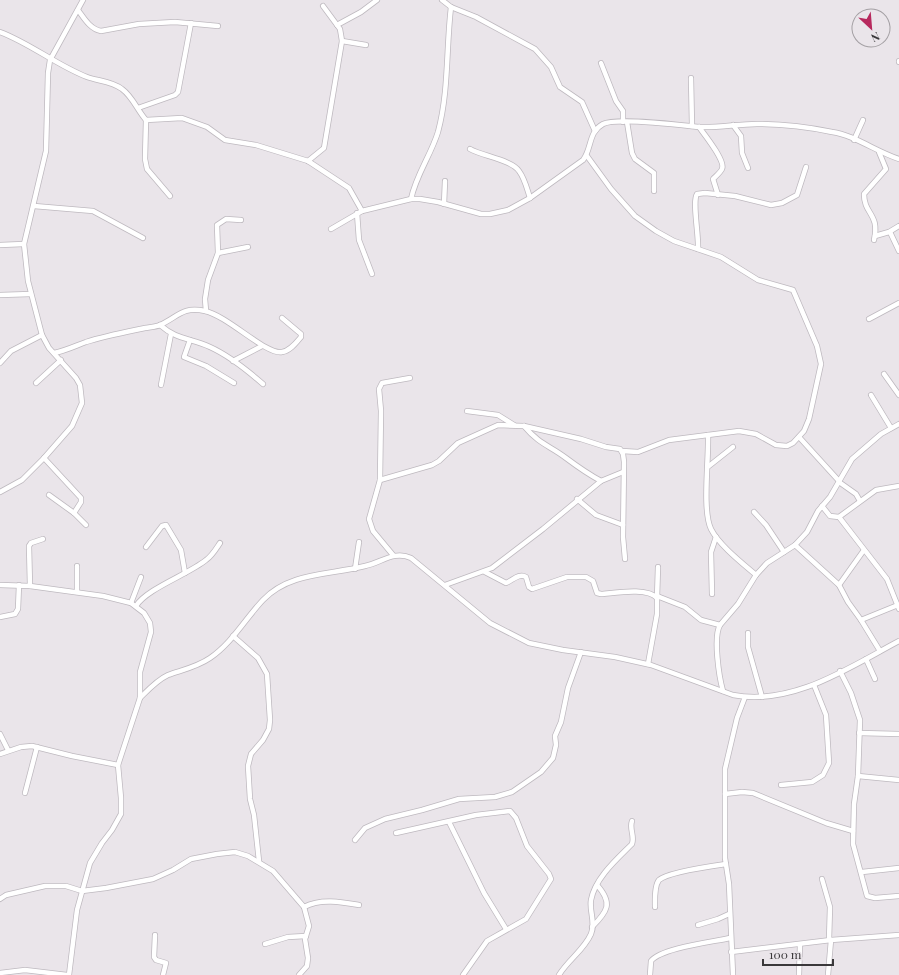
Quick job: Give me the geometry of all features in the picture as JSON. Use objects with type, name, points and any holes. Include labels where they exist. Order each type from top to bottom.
[{"type":"street","points":[[0,492],[22,480],[44,458],[72,426],[82,403],[80,385],[76,378],[49,348],[42,335],[26,270],[24,244],[46,151],[48,73],[50,60],[83,0]]},
{"type":"street","points":[[338,25],[377,0]]},
{"type":"street","points":[[442,0],[451,7],[476,17],[535,50],[551,67],[560,87],[582,102],[595,131]]},
{"type":"street","points":[[308,161],[324,148],[342,41],[338,25],[323,6]]},
{"type":"street","points":[[411,200],[419,174],[433,146],[440,121],[447,76],[447,46],[451,7]]},
{"type":"street","points":[[78,10],[87,23],[96,30],[101,31],[139,24],[192,22],[218,26]]},
{"type":"street","points":[[138,108],[175,95],[178,92],[192,22]]},
{"type":"street","points":[[0,32],[50,60],[87,77],[111,83],[122,88],[146,120],[145,159],[147,169],[170,196]]},
{"type":"street","points":[[342,41],[366,45]]},
{"type":"street","points":[[600,63],[616,100],[623,111],[632,153],[635,159],[654,173],[654,191]]},
{"type":"street","points":[[691,78],[692,126]]},
{"type":"street","points":[[146,120],[182,118],[207,127],[225,140],[262,147],[308,161],[348,188],[359,212],[359,240],[372,274]]},
{"type":"street","points":[[854,140],[863,120]]},
{"type":"street","points":[[331,229],[359,212],[420,199],[474,213],[490,214],[508,210],[530,198],[576,166],[587,156],[590,140],[595,131],[608,122],[648,122],[692,126],[770,124],[820,130],[842,134],[879,152],[899,159]]},
{"type":"street","points":[[733,125],[741,136],[742,153],[748,168]]},
{"type":"street","points":[[699,126],[723,165],[722,169],[713,179],[718,195]]},
{"type":"street","points":[[470,150],[482,156],[509,163],[517,168],[524,180],[530,198]]},
{"type":"street","points":[[879,152],[886,169],[864,194],[867,207],[876,222],[875,238],[890,232],[899,226]]},
{"type":"street","points":[[380,480],[432,465],[439,461],[458,443],[494,426],[524,426],[622,451],[638,452],[669,440],[748,431],[776,445],[787,446],[804,432],[809,419],[821,364],[817,346],[806,324],[796,295],[789,288],[758,280],[722,256],[674,241],[656,231],[635,216],[611,189],[587,156]]},
{"type":"street","points":[[698,248],[695,197],[700,193],[735,196],[771,205],[782,203],[797,195],[806,167]]},
{"type":"street","points":[[444,204],[445,181]]},
{"type":"street","points":[[34,206],[93,211],[143,238]]},
{"type":"street","points":[[206,311],[205,299],[208,280],[218,253],[217,225],[226,220],[241,220]]},
{"type":"street","points":[[890,232],[899,251]]},
{"type":"street","points":[[0,245],[24,244]]},
{"type":"street","points":[[218,253],[248,247]]},
{"type":"street","points":[[0,295],[31,294]]},
{"type":"street","points":[[869,319],[899,303]]},
{"type":"street","points":[[54,353],[70,349],[86,342],[160,325],[183,311],[206,311],[224,318],[262,346],[277,352],[284,352],[292,347],[301,337],[301,334],[282,318]]},
{"type":"street","points":[[160,325],[171,334],[212,348],[240,364],[263,384]]},
{"type":"street","points":[[161,385],[171,334]]},
{"type":"street","points":[[0,363],[11,351],[20,345],[42,335]]},
{"type":"street","points":[[190,340],[184,357],[206,366],[234,383]]},
{"type":"street","points":[[233,360],[262,346]]},
{"type":"street","points":[[36,383],[61,360]]},
{"type":"street","points":[[884,374],[899,395]]},
{"type":"street","points":[[393,555],[373,531],[369,519],[380,480],[380,386],[382,383],[410,378]]},
{"type":"street","points":[[871,395],[891,428]]},
{"type":"street","points":[[467,411],[498,415],[514,425]]},
{"type":"street","points":[[723,691],[719,673],[717,629],[738,604],[756,575],[767,563],[795,545],[810,527],[852,459],[862,449],[899,424]]},
{"type":"street","points":[[524,426],[538,442],[566,458],[583,472],[601,481]]},
{"type":"street","points":[[708,435],[709,466],[706,491],[710,528],[716,537],[756,575]]},
{"type":"street","points":[[799,437],[839,482],[856,494],[860,501]]},
{"type":"street","points":[[709,466],[733,447]]},
{"type":"street","points":[[622,451],[624,462],[623,525],[625,559]]},
{"type":"street","points":[[44,458],[81,498],[81,502],[74,513]]},
{"type":"street","points":[[445,585],[485,572],[504,560],[601,481],[623,472]]},
{"type":"street","points":[[822,506],[830,516],[839,517],[876,490],[899,486]]},
{"type":"street","points":[[49,494],[74,513],[86,525]]},
{"type":"street","points":[[577,499],[596,515],[623,525]]},
{"type":"street","points":[[754,512],[766,525],[784,552]]},
{"type":"street","points":[[839,517],[887,580],[898,607],[861,620]]},
{"type":"street","points":[[146,547],[162,526],[166,525],[181,550],[185,573]]},
{"type":"street","points":[[712,594],[711,552],[716,537]]},
{"type":"street","points":[[30,586],[29,546],[31,542],[43,539]]},
{"type":"street","points":[[355,569],[359,542]]},
{"type":"street","points":[[136,606],[138,602],[157,589],[208,559],[220,543]]},
{"type":"street","points":[[795,545],[838,585],[880,651]]},
{"type":"street","points":[[838,585],[864,550]]},
{"type":"street","points":[[140,698],[167,676],[189,668],[211,657],[233,636],[264,599],[280,587],[309,576],[368,566],[393,555],[405,555],[410,558],[490,623],[529,643],[542,647],[581,652],[648,664],[691,678],[723,691],[745,697],[762,698],[788,693],[814,685],[899,641]]},
{"type":"street","points":[[77,592],[78,566]]},
{"type":"street","points":[[648,664],[657,614],[658,567]]},
{"type":"street","points":[[485,572],[506,583],[518,576],[526,577],[529,587],[532,588],[567,577],[586,577],[592,581],[597,592],[601,594],[644,592],[653,594],[657,597],[685,607],[701,620],[720,625]]},
{"type":"street","points":[[131,603],[141,577]]},
{"type":"street","points":[[0,585],[19,585],[77,592],[131,603],[144,613],[150,623],[151,632],[140,672],[140,698],[118,764],[122,798],[121,814],[90,863],[74,926],[68,975],[25,970],[0,973]]},
{"type":"street","points":[[0,617],[15,614],[18,609],[19,585]]},
{"type":"street","points":[[748,633],[748,647],[762,698]]},
{"type":"street","points":[[233,636],[258,658],[264,667],[268,678],[269,729],[263,740],[251,754],[248,766],[250,799],[254,815],[259,862]]},
{"type":"street","points":[[355,840],[365,828],[385,819],[459,799],[495,797],[512,792],[541,772],[553,758],[556,745],[555,736],[561,722],[568,688],[581,652]]},
{"type":"street","points":[[866,659],[876,679]]},
{"type":"street","points":[[840,671],[858,711],[858,776],[854,804],[853,844],[862,872],[867,896],[876,898],[899,896]]},
{"type":"street","points":[[781,784],[812,782],[823,775],[829,763],[826,715],[814,685]]},
{"type":"street","points":[[733,975],[726,864],[725,769],[730,744],[745,697]]},
{"type":"street","points":[[859,733],[899,734]]},
{"type":"street","points":[[0,734],[8,750]]},
{"type":"street","points":[[0,754],[8,750],[26,746],[118,764]]},
{"type":"street","points":[[25,793],[37,747]]},
{"type":"street","points":[[858,776],[899,780]]},
{"type":"street","points":[[725,794],[742,792],[753,793],[853,831]]},
{"type":"street","points":[[396,832],[449,822],[476,815],[510,811],[516,818],[527,846],[549,874],[550,879],[547,885],[526,919],[506,929],[483,945],[463,975]]},
{"type":"street","points":[[559,975],[588,940],[592,927],[591,901],[602,876],[632,844],[634,838],[630,826],[632,821]]},
{"type":"street","points":[[449,822],[484,893],[506,929]]},
{"type":"street","points":[[0,899],[6,895],[45,886],[66,886],[82,891],[153,879],[173,870],[184,862],[217,854],[235,852],[259,862],[279,877],[304,907],[309,926],[306,936],[308,958],[307,966],[299,975]]},
{"type":"street","points":[[655,907],[656,885],[659,880],[666,876],[726,864]]},
{"type":"street","points":[[862,872],[899,868]]},
{"type":"street","points":[[822,879],[830,907],[828,975]]},
{"type":"street","points":[[592,927],[604,915],[607,907],[606,896],[597,885]]},
{"type":"street","points":[[304,907],[310,904],[336,901],[359,905]]},
{"type":"street","points":[[698,925],[722,918],[729,914]]},
{"type":"street","points":[[155,935],[154,957],[156,960],[166,963],[163,975]]},
{"type":"street","points":[[731,952],[800,945],[830,940],[899,935]]},
{"type":"street","points":[[265,944],[288,937],[306,936]]},
{"type":"street","points":[[650,975],[651,961],[660,954],[672,950],[730,938]]},
{"type":"street","points":[[799,975],[800,945]]}]
